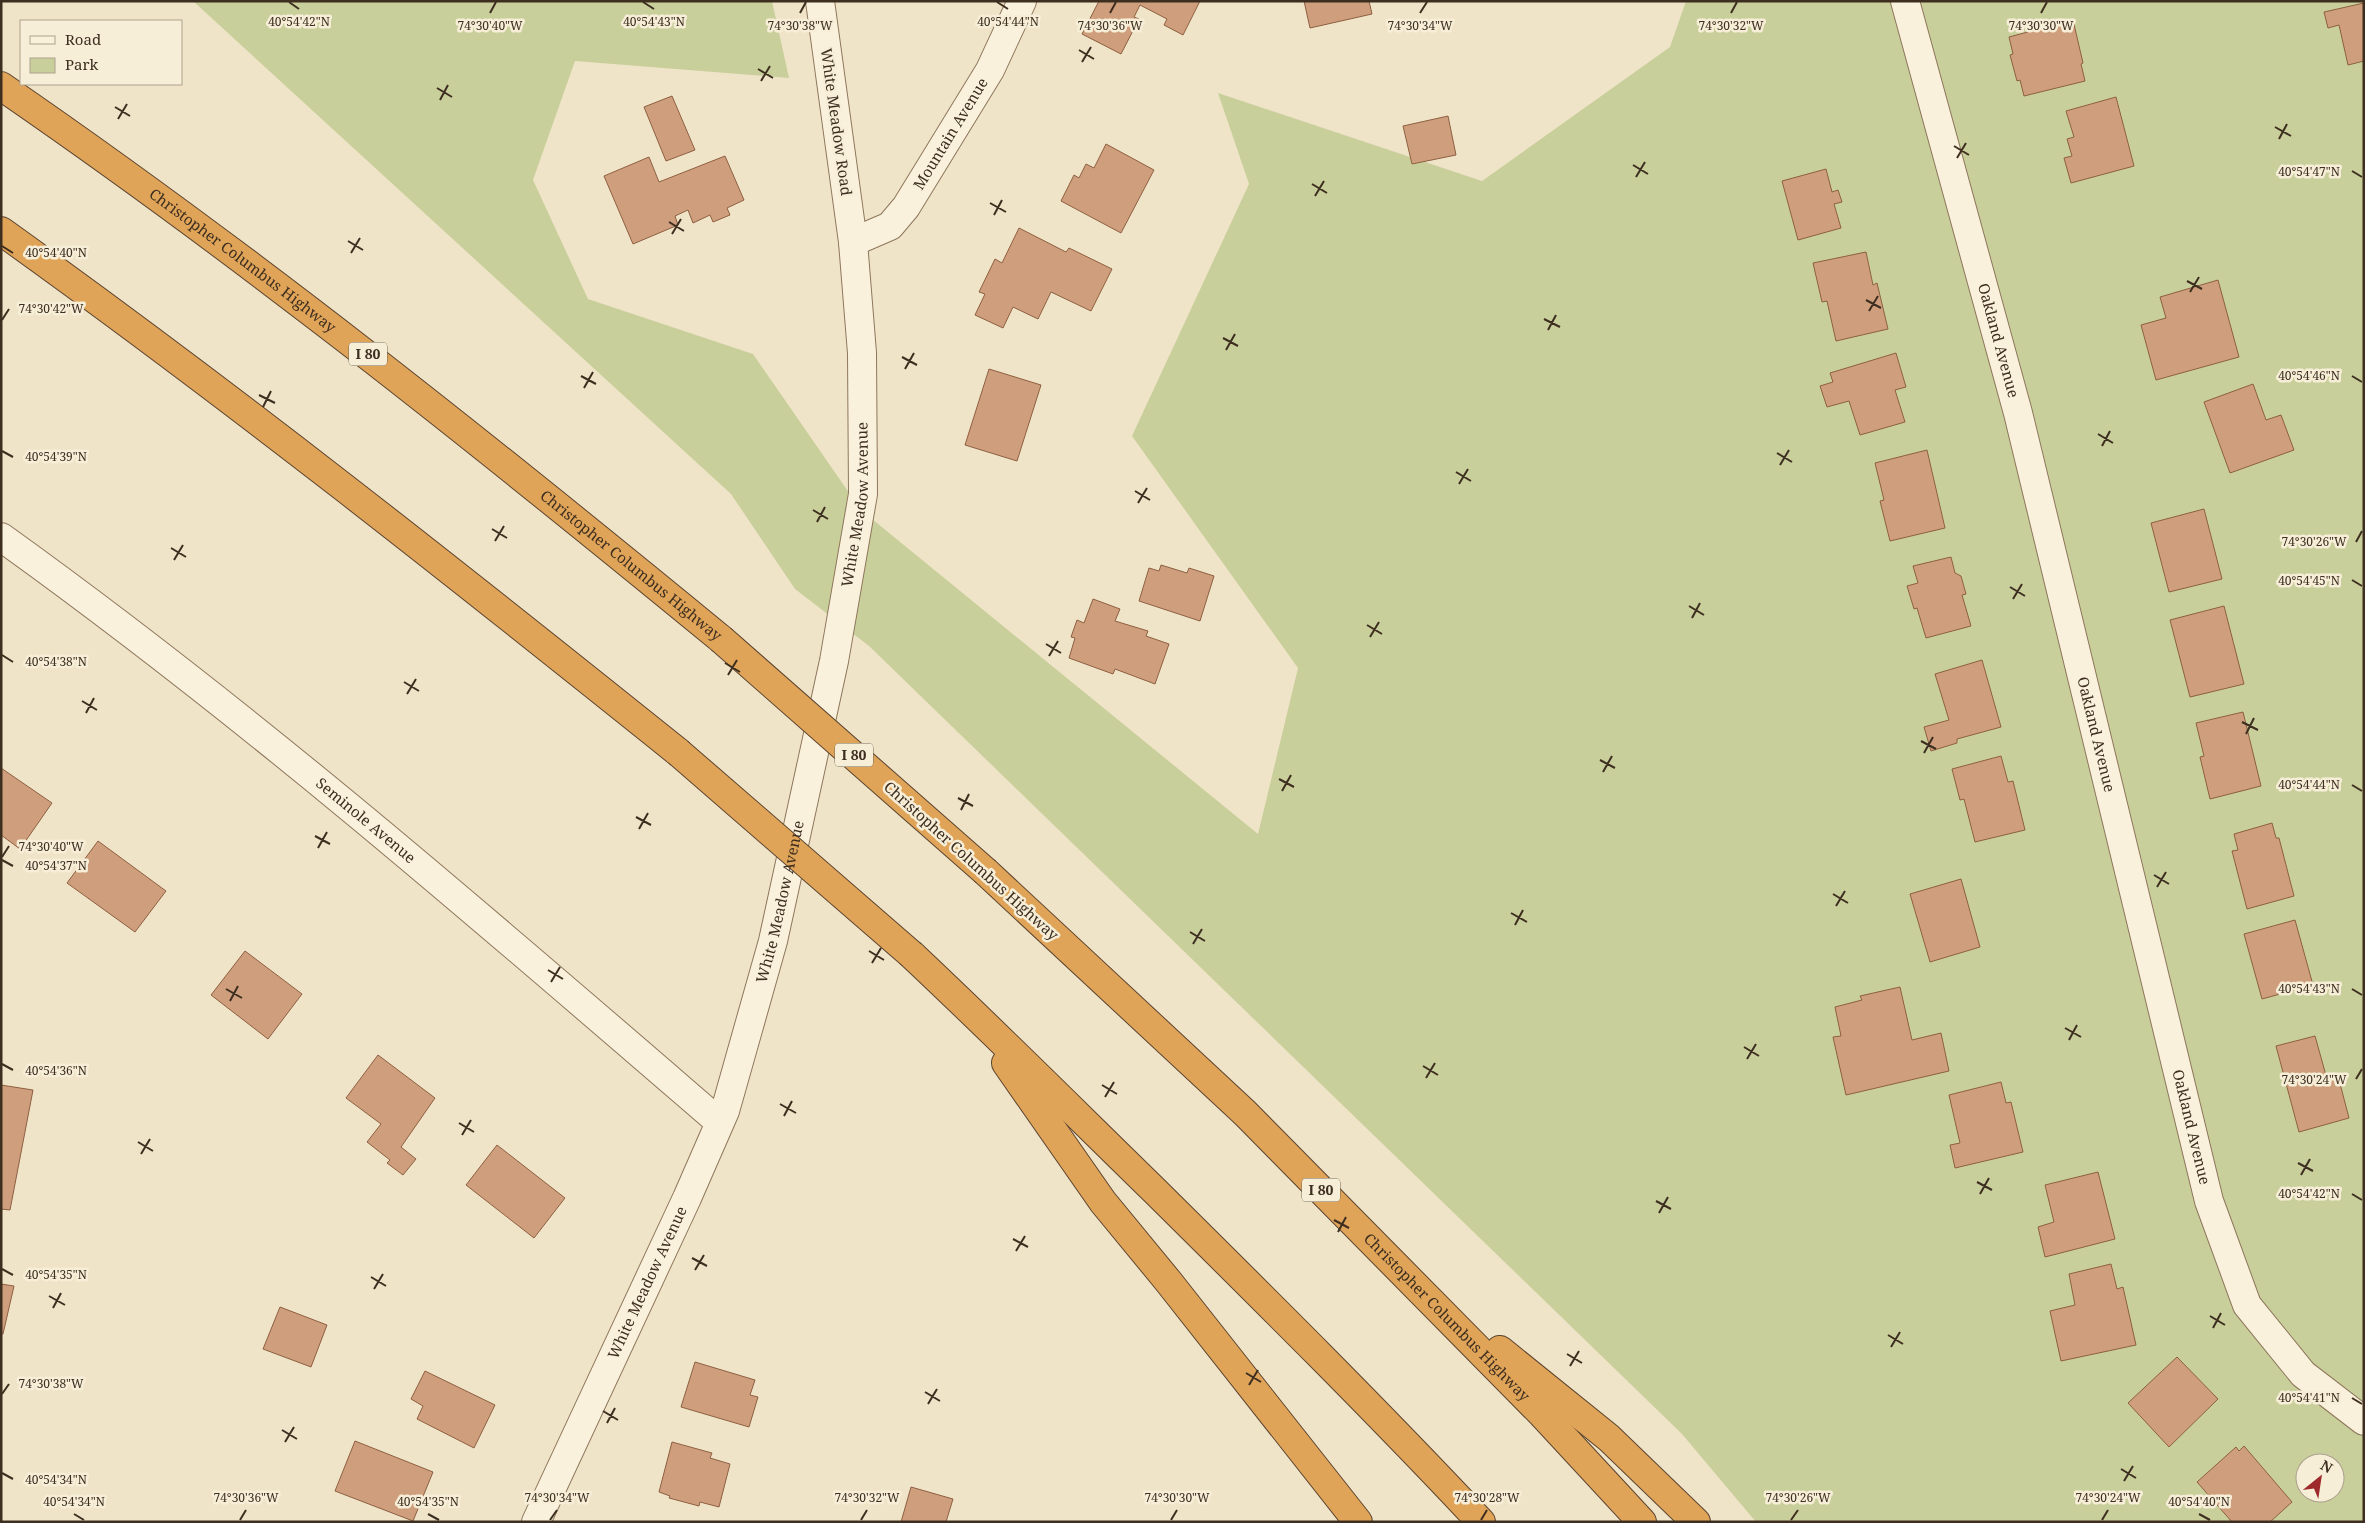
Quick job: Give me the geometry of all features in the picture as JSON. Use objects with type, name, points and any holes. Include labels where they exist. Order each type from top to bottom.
[{"type":"highway","name":"Christopher Columbus Highway","points":[[1,86],[62,127],[285,291],[395,375],[721,639],[986,872],[1245,1113],[1542,1414],[1642,1522]]},
{"type":"highway","points":[[1,232],[88,293],[406,535],[678,752],[912,955],[969,1008],[1269,1304],[1418,1455],[1481,1522]]},
{"type":"highway","points":[[969,1008],[1103,1202],[1168,1281],[1358,1522]]},
{"type":"highway","points":[[1408,1277],[1609,1438],[1696,1522]]},
{"type":"street","name":"White Meadow Road","points":[[820,1],[853,242]]},
{"type":"street","name":"Mountain Avenue","points":[[853,242],[890,226],[906,207],[990,70],[1022,1]]},
{"type":"street","name":"Oakland Avenue","points":[[1905,1],[2018,413],[2209,1201],[2247,1305],[2303,1374],[2364,1421]]},
{"type":"street","name":"White Meadow Avenue","points":[[536,1522],[686,1198],[724,1111],[750,1026],[772,940],[834,661],[863,494],[862,353],[853,242]]},
{"type":"street","name":"Seminole Avenue","points":[[1,537],[69,585],[200,686],[449,890],[718,1121]]},
{"type":"green space","points":[[193,1],[772,1],[789,78],[575,61],[533,180],[588,299],[753,354],[861,510],[1258,834],[1298,668],[1132,436],[1249,184],[1218,93],[1482,181],[1670,47],[1686,1],[2364,1],[2364,1522],[1756,1522],[1682,1434],[869,646],[795,589],[731,494]]},
{"type":"building","points":[[1099,1],[1200,1],[1183,35],[1164,25],[1167,19],[1140,5],[1134,17],[1139,19],[1121,54],[1082,34]]},
{"type":"building","points":[[1304,1],[1369,1],[1372,14],[1310,28]]},
{"type":"building","points":[[2364,3],[2364,61],[2348,65],[2339,25],[2328,28],[2324,12]]},
{"type":"building","points":[[2073,20],[2083,63],[2081,64],[2085,81],[2024,96],[2020,80],[2017,81],[2010,55],[2013,54],[2009,37]]},
{"type":"building","points":[[672,96],[695,150],[666,161],[644,107]]},
{"type":"building","points":[[2116,97],[2134,166],[2071,183],[2064,158],[2072,156],[2067,139],[2074,137],[2066,111]]},
{"type":"building","points":[[1448,116],[1456,155],[1412,164],[1403,126]]},
{"type":"building","points":[[1106,144],[1154,170],[1121,233],[1061,201],[1074,175],[1079,178],[1086,164],[1094,168]]},
{"type":"building","points":[[725,156],[744,200],[727,208],[730,215],[713,222],[710,215],[693,223],[688,210],[675,216],[678,225],[633,244],[604,176],[649,157],[659,182]]},
{"type":"building","points":[[1826,169],[1832,192],[1838,190],[1842,202],[1834,204],[1841,228],[1798,240],[1782,181]]},
{"type":"building","points":[[1019,228],[1066,252],[1069,248],[1112,269],[1091,311],[1051,292],[1038,319],[1013,307],[1003,328],[975,315],[985,294],[979,292],[995,259],[1002,263]]},
{"type":"building","points":[[1866,252],[1873,285],[1877,283],[1888,329],[1836,341],[1827,301],[1822,302],[1813,263]]},
{"type":"building","points":[[2218,280],[2239,357],[2156,380],[2141,325],[2166,318],[2160,297]]},
{"type":"building","points":[[1896,353],[1906,387],[1895,390],[1905,422],[1860,435],[1849,401],[1827,407],[1820,386],[1833,382],[1830,373]]},
{"type":"building","points":[[989,369],[1041,385],[1017,461],[965,445]]},
{"type":"building","points":[[2253,384],[2266,420],[2281,415],[2294,450],[2230,473],[2204,402]]},
{"type":"building","points":[[1927,450],[1945,528],[1890,541],[1880,501],[1884,500],[1875,463]]},
{"type":"building","points":[[2204,509],[2222,579],[2169,592],[2151,523]]},
{"type":"building","points":[[1951,557],[1955,573],[1961,576],[1966,594],[1962,595],[1971,626],[1926,638],[1917,608],[1914,609],[1907,586],[1918,583],[1913,566]]},
{"type":"building","points":[[1161,565],[1187,573],[1189,568],[1214,576],[1200,621],[1139,601],[1149,568],[1159,571]]},
{"type":"building","points":[[1093,599],[1120,609],[1115,621],[1148,631],[1146,636],[1169,644],[1155,684],[1115,669],[1113,674],[1069,658],[1075,638],[1071,637],[1077,620],[1084,623]]},
{"type":"building","points":[[2224,606],[2244,684],[2190,697],[2170,620]]},
{"type":"building","points":[[1982,660],[2001,727],[1957,739],[1957,743],[1931,751],[1924,727],[1949,720],[1935,674]]},
{"type":"building","points":[[2243,712],[2261,786],[2210,799],[2200,757],[2204,756],[2196,723]]},
{"type":"building","points":[[2001,756],[2008,782],[2013,781],[2025,830],[1975,842],[1964,799],[1960,800],[1952,769]]},
{"type":"building","points":[[1,768],[52,803],[20,849],[1,835]]},
{"type":"building","points":[[2272,823],[2276,838],[2279,838],[2294,896],[2247,909],[2232,851],[2238,850],[2234,834]]},
{"type":"building","points":[[98,841],[166,891],[135,932],[67,883]]},
{"type":"building","points":[[1961,879],[1980,947],[1930,962],[1910,894]]},
{"type":"building","points":[[2295,920],[2313,985],[2262,999],[2244,934]]},
{"type":"building","points":[[245,951],[302,994],[268,1039],[211,995]]},
{"type":"building","points":[[1900,987],[1912,1040],[1941,1033],[1949,1071],[1846,1095],[1833,1037],[1841,1036],[1835,1007],[1862,1000],[1860,996]]},
{"type":"building","points":[[2315,1036],[2327,1079],[2338,1076],[2349,1118],[2299,1132],[2276,1046]]},
{"type":"building","points":[[378,1055],[435,1098],[401,1147],[416,1159],[403,1175],[387,1163],[390,1160],[367,1142],[381,1124],[346,1098]]},
{"type":"building","points":[[2001,1082],[2006,1103],[2011,1102],[2023,1152],[1955,1168],[1950,1145],[1960,1143],[1949,1095]]},
{"type":"building","points":[[1,1085],[33,1090],[10,1210],[1,1209]]},
{"type":"building","points":[[497,1145],[565,1198],[534,1238],[466,1185]]},
{"type":"building","points":[[2098,1172],[2115,1239],[2045,1257],[2038,1227],[2054,1222],[2045,1185]]},
{"type":"building","points":[[2111,1264],[2117,1289],[2123,1287],[2136,1345],[2061,1361],[2050,1311],[2075,1305],[2069,1274]]},
{"type":"building","points":[[1,1284],[14,1286],[3,1334],[1,1334]]},
{"type":"building","points":[[280,1307],[327,1325],[311,1367],[263,1349]]},
{"type":"building","points":[[2177,1357],[2218,1399],[2169,1447],[2128,1403]]},
{"type":"building","points":[[695,1362],[755,1380],[750,1395],[758,1397],[749,1427],[681,1407]]},
{"type":"building","points":[[425,1371],[495,1405],[474,1448],[417,1419],[423,1406],[411,1399]]},
{"type":"building","points":[[355,1441],[433,1472],[413,1521],[335,1491]]},
{"type":"building","points":[[672,1442],[712,1453],[710,1458],[730,1464],[719,1507],[700,1502],[699,1506],[669,1498],[670,1496],[659,1492]]},
{"type":"building","points":[[2244,1446],[2292,1502],[2270,1522],[2232,1522],[2197,1482],[2236,1447],[2239,1451]]},
{"type":"building","points":[[911,1487],[953,1499],[946,1522],[901,1522]]}]
